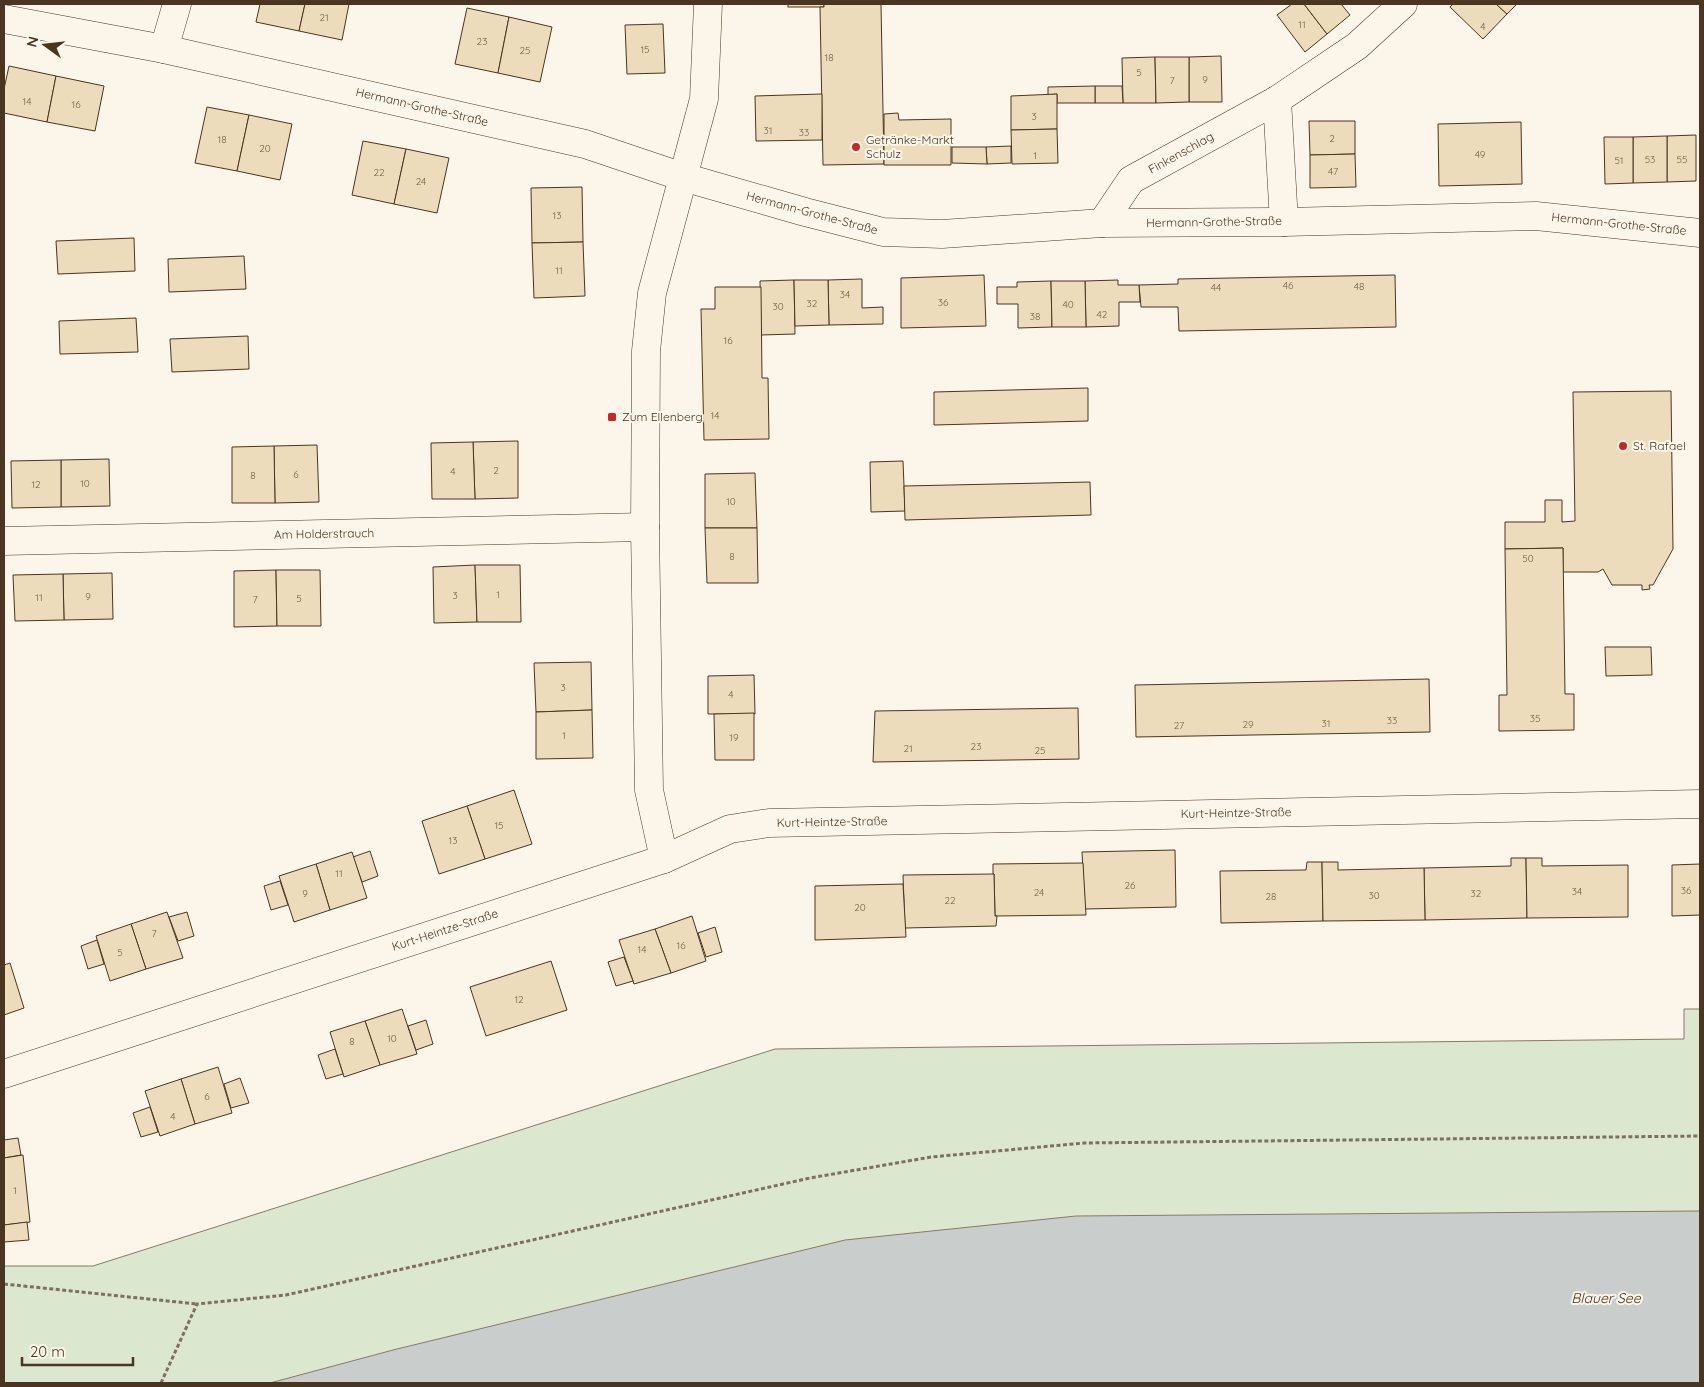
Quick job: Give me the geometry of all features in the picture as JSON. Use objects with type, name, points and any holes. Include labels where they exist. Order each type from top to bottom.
[{"type":"street","points":[[164,49],[177,4]]},
{"type":"street","points":[[664,858],[649,790],[644,527],[646,351],[652,293],[704,98],[708,4]]},
{"type":"street","name":"Finkenschlag","points":[[1102,224],[1131,180],[1276,100],[1357,46],[1403,4]]},
{"type":"street","name":"Hermann-Grothe-Straße","points":[[4,19],[164,49],[585,144],[683,177],[883,232],[942,234],[1102,224],[1536,216],[1700,233]]},
{"type":"street","points":[[1276,100],[1284,222]]},
{"type":"street","name":"Am Holderstrauch","points":[[4,541],[644,527]]},
{"type":"street","name":"Kurt-Heintze-Straße","points":[[4,1074],[664,858],[730,829],[770,823],[1700,804]]},
{"type":"path","points":[[4,1284],[197,1304],[286,1295],[810,1178],[931,1157],[1084,1143],[1700,1136]]},
{"type":"path","points":[[161,1383],[197,1304]]},
{"type":"green space","points":[[1684,1009],[1700,1009],[1700,1383],[4,1383],[4,1266],[93,1266],[775,1049],[1684,1039]]},
{"type":"water","name":"Blauer See","points":[[1700,1211],[1700,1383],[270,1383],[393,1350],[845,1240],[1076,1216]]},
{"type":"building","points":[[260,4],[305,4],[299,31],[256,22]]},
{"type":"building","points":[[305,4],[349,4],[342,40],[299,31]]},
{"type":"building","points":[[788,4],[824,4],[824,7],[788,7]]},
{"type":"building","points":[[824,4],[881,4],[884,164],[823,165],[820,7],[824,7]]},
{"type":"building","points":[[1292,4],[1304,4],[1327,34],[1305,52],[1277,15]]},
{"type":"building","points":[[1304,4],[1341,4],[1350,15],[1327,34]]},
{"type":"building","points":[[1453,4],[1496,4],[1507,14],[1483,39],[1450,7]]},
{"type":"building","points":[[1496,4],[1517,4],[1507,14]]},
{"type":"building","points":[[467,8],[509,17],[498,73],[455,64]]},
{"type":"building","points":[[509,17],[552,27],[540,82],[498,73]]},
{"type":"building","points":[[663,24],[665,73],[627,74],[625,25]]},
{"type":"building","points":[[1221,56],[1222,102],[1189,102],[1189,57]]},
{"type":"building","points":[[1155,57],[1156,103],[1123,103],[1122,58]]},
{"type":"building","points":[[1155,57],[1189,57],[1189,102],[1156,103]]},
{"type":"building","points":[[9,66],[56,76],[47,122],[4,113],[4,89]]},
{"type":"building","points":[[56,76],[104,86],[95,131],[47,122]]},
{"type":"building","points":[[1095,86],[1122,86],[1123,103],[1095,103]]},
{"type":"building","points":[[1095,86],[1095,103],[1057,103],[1057,94],[1048,95],[1048,87]]},
{"type":"building","points":[[822,94],[822,140],[756,141],[755,96]]},
{"type":"building","points":[[1057,94],[1057,129],[1011,130],[1011,96]]},
{"type":"building","points":[[207,107],[249,115],[237,171],[195,163]]},
{"type":"building","points":[[898,113],[899,120],[951,119],[951,165],[884,165],[884,114]]},
{"type":"building","points":[[249,115],[292,124],[280,180],[237,171]]},
{"type":"building","points":[[1309,121],[1355,121],[1355,154],[1310,155]]},
{"type":"building","points":[[1521,122],[1522,184],[1439,186],[1438,124]]},
{"type":"building","points":[[1057,129],[1058,163],[1012,164],[1011,130]]},
{"type":"building","points":[[1696,135],[1696,181],[1667,182],[1667,136]]},
{"type":"building","points":[[1667,136],[1667,182],[1633,183],[1633,137]]},
{"type":"building","points":[[1604,137],[1633,137],[1633,183],[1605,184]]},
{"type":"building","points":[[363,141],[406,149],[394,204],[352,195]]},
{"type":"building","points":[[1011,146],[1011,163],[987,164],[986,147]]},
{"type":"building","points":[[952,147],[986,147],[987,164],[952,163]]},
{"type":"building","points":[[406,149],[449,158],[437,213],[394,204]]},
{"type":"building","points":[[1355,154],[1356,187],[1310,188],[1310,155]]},
{"type":"building","points":[[582,187],[583,242],[532,243],[531,188]]},
{"type":"building","points":[[134,238],[135,271],[58,274],[56,241]]},
{"type":"building","points":[[583,242],[585,296],[534,298],[532,243]]},
{"type":"building","points":[[244,256],[246,289],[169,292],[168,259]]},
{"type":"building","points":[[984,275],[986,326],[901,328],[901,278]]},
{"type":"building","points":[[1395,275],[1396,327],[1179,331],[1178,307],[1141,307],[1139,285],[1178,284],[1178,279]]},
{"type":"building","points":[[862,279],[862,308],[883,307],[883,324],[829,325],[828,280]]},
{"type":"building","points":[[794,280],[795,334],[761,335],[760,281]]},
{"type":"building","points":[[794,280],[828,280],[829,325],[795,326]]},
{"type":"building","points":[[1118,280],[1118,285],[1139,285],[1140,302],[1119,302],[1119,326],[1086,327],[1085,281]]},
{"type":"building","points":[[1051,281],[1052,327],[1018,328],[1018,304],[997,304],[997,287],[1017,287],[1017,282]]},
{"type":"building","points":[[1051,281],[1085,281],[1086,327],[1052,327]]},
{"type":"building","points":[[715,287],[761,287],[762,378],[768,378],[769,439],[704,440],[701,309],[715,309]]},
{"type":"building","points":[[136,318],[138,352],[60,354],[59,321]]},
{"type":"building","points":[[248,336],[249,369],[172,372],[170,339]]},
{"type":"building","points":[[1088,388],[1088,421],[934,425],[934,392]]},
{"type":"building","name":"St. Rafael","points":[[1671,391],[1673,549],[1653,585],[1649,585],[1650,589],[1642,590],[1642,585],[1612,585],[1603,569],[1598,572],[1563,572],[1563,548],[1505,549],[1505,522],[1545,522],[1545,500],[1562,500],[1562,522],[1575,521],[1573,392]]},
{"type":"building","points":[[518,441],[518,498],[475,499],[473,442]]},
{"type":"building","points":[[473,442],[475,499],[432,499],[431,443]]},
{"type":"building","points":[[317,445],[319,502],[275,503],[274,446]]},
{"type":"building","points":[[274,446],[275,503],[232,503],[232,447]]},
{"type":"building","points":[[109,459],[110,506],[61,507],[61,460]]},
{"type":"building","points":[[61,460],[61,507],[12,508],[11,461]]},
{"type":"building","points":[[903,461],[905,511],[871,512],[870,462]]},
{"type":"building","points":[[755,473],[757,528],[705,528],[705,474]]},
{"type":"building","points":[[1090,482],[1091,515],[905,520],[904,486]]},
{"type":"building","points":[[705,528],[757,528],[758,583],[707,583]]},
{"type":"building","points":[[1563,548],[1565,694],[1574,694],[1574,730],[1499,731],[1499,695],[1507,695],[1505,549]]},
{"type":"building","points":[[475,565],[477,622],[434,623],[433,567]]},
{"type":"building","points":[[475,565],[520,565],[521,622],[477,622]]},
{"type":"building","points":[[276,570],[277,626],[234,627],[234,571]]},
{"type":"building","points":[[276,570],[320,570],[321,626],[277,626]]},
{"type":"building","points":[[112,573],[113,619],[64,620],[63,574]]},
{"type":"building","points":[[63,574],[64,620],[15,621],[13,575]]},
{"type":"building","points":[[1605,647],[1651,647],[1652,675],[1606,676]]},
{"type":"building","points":[[591,662],[592,710],[536,712],[534,663]]},
{"type":"building","points":[[754,675],[755,714],[708,714],[708,676]]},
{"type":"building","points":[[1429,679],[1430,732],[1136,737],[1135,685]]},
{"type":"building","points":[[1078,708],[1079,759],[873,762],[875,711]]},
{"type":"building","points":[[592,710],[593,758],[536,759],[536,712]]},
{"type":"building","points":[[754,713],[754,760],[715,760],[714,714]]},
{"type":"building","points":[[514,790],[532,844],[485,859],[467,806]]},
{"type":"building","points":[[467,806],[485,859],[439,874],[422,821]]},
{"type":"building","points":[[1175,850],[1176,907],[1085,909],[1082,852]]},
{"type":"building","points":[[370,851],[378,876],[362,882],[353,857]]},
{"type":"building","points":[[352,852],[367,898],[330,910],[316,864]]},
{"type":"building","points":[[1511,858],[1526,858],[1527,918],[1425,920],[1424,868],[1511,866]]},
{"type":"building","points":[[1526,858],[1542,858],[1542,866],[1628,865],[1628,917],[1527,918]]},
{"type":"building","points":[[1307,862],[1322,862],[1323,921],[1221,923],[1220,871],[1306,870]]},
{"type":"building","points":[[1322,862],[1338,862],[1338,870],[1424,868],[1425,920],[1323,921]]},
{"type":"building","points":[[1083,863],[1086,915],[995,916],[993,864]]},
{"type":"building","points":[[316,864],[330,910],[294,922],[279,876]]},
{"type":"building","points":[[1700,864],[1700,915],[1672,916],[1672,865]]},
{"type":"building","points":[[994,874],[996,926],[905,928],[903,875]]},
{"type":"building","points":[[280,881],[288,905],[271,910],[264,886]]},
{"type":"building","points":[[903,884],[906,937],[815,940],[815,886]]},
{"type":"building","points":[[167,912],[183,958],[146,969],[131,924]]},
{"type":"building","points":[[187,912],[194,936],[178,941],[169,917]]},
{"type":"building","points":[[692,916],[706,961],[671,973],[655,929]]},
{"type":"building","points":[[131,924],[146,969],[110,981],[96,936]]},
{"type":"building","points":[[715,927],[722,952],[706,957],[698,933]]},
{"type":"building","points":[[655,929],[671,973],[634,984],[619,940]]},
{"type":"building","points":[[97,940],[104,964],[88,969],[81,946]]},
{"type":"building","points":[[624,957],[633,981],[616,986],[608,962]]},
{"type":"building","points":[[551,961],[567,1010],[486,1036],[470,987]]},
{"type":"building","points":[[10,963],[24,1008],[4,1015],[4,965]]},
{"type":"building","points":[[402,1009],[417,1054],[380,1065],[365,1021]]},
{"type":"building","points":[[426,1020],[433,1044],[416,1050],[408,1026]]},
{"type":"building","points":[[365,1021],[380,1065],[344,1077],[330,1032]]},
{"type":"building","points":[[335,1049],[343,1074],[326,1079],[318,1055]]},
{"type":"building","points":[[218,1067],[232,1113],[195,1124],[181,1079]]},
{"type":"building","points":[[240,1078],[249,1103],[231,1108],[224,1084]]},
{"type":"building","points":[[181,1079],[195,1124],[160,1136],[145,1091]]},
{"type":"building","points":[[150,1107],[158,1132],[141,1137],[133,1113]]},
{"type":"building","points":[[18,1138],[21,1155],[4,1158],[4,1140]]},
{"type":"building","points":[[23,1155],[30,1222],[4,1225],[4,1158]]},
{"type":"building","points":[[27,1222],[29,1240],[4,1242],[4,1225]]},
{"type":"place","name":"Getränke-Markt Schulz","points":[[856,147]]},
{"type":"place","name":"Zum Ellenberg","points":[[612,417]]},
{"type":"place","name":"St. Rafael","points":[[1623,446]]}]
